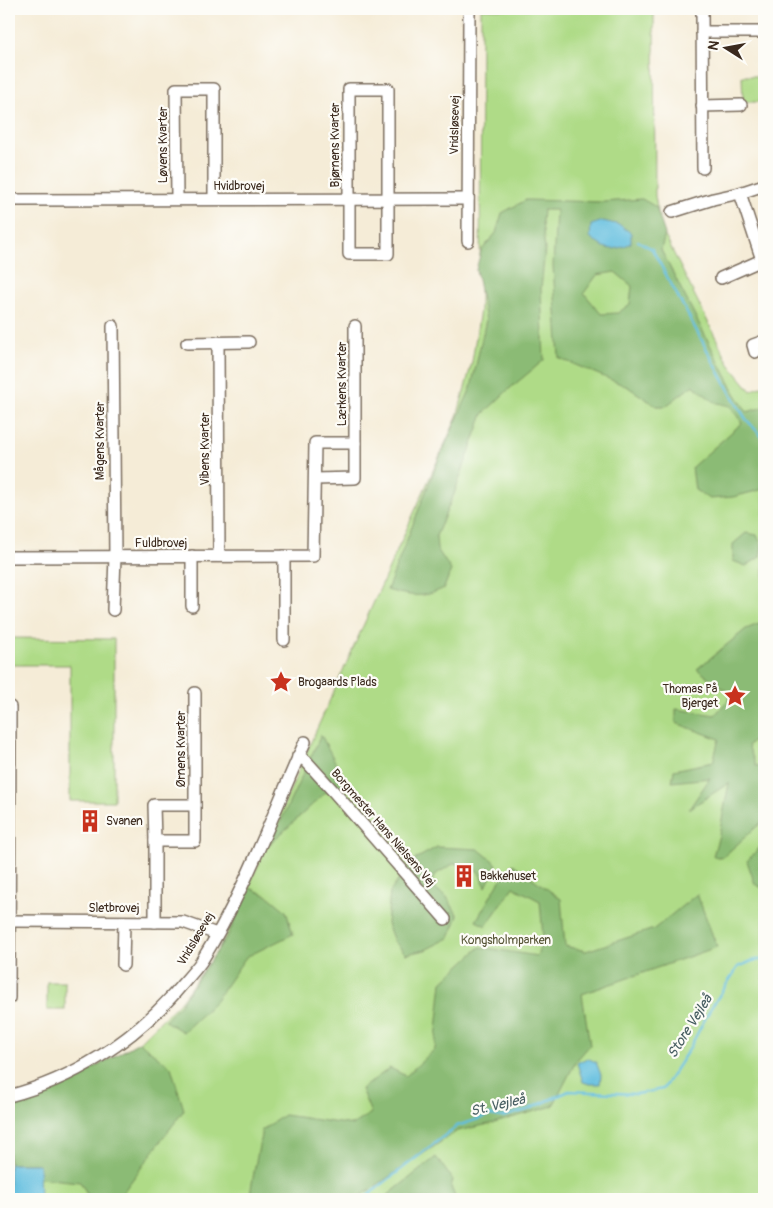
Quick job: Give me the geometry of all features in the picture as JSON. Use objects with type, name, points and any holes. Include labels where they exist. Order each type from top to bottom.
[{"type":"street","name":"Vridsløsevej","points":[[468,241],[469,9]]},
{"type":"street","points":[[702,9],[703,168]]},
{"type":"street","points":[[702,32],[764,32]]},
{"type":"street","name":"Løvens Kvarter","points":[[176,199],[176,89],[214,89],[214,199]]},
{"type":"street","name":"Bjørnens Kvarter","points":[[349,200],[349,89],[388,89],[388,200]]},
{"type":"street","points":[[702,106],[741,105]]},
{"type":"street","points":[[672,212],[764,185]]},
{"type":"street","points":[[721,278],[763,263],[740,193]]},
{"type":"street","name":"Hvidbrovej","points":[[9,200],[468,199]]},
{"type":"street","points":[[349,200],[349,254],[388,254],[388,200]]},
{"type":"street","name":"Mågens Kvarter","points":[[113,610],[115,557],[114,326]]},
{"type":"street","name":"Lærkens Kvarter","points":[[315,479],[355,478],[355,326]]},
{"type":"street","points":[[755,352],[754,345],[764,341]]},
{"type":"street","points":[[187,342],[249,342]]},
{"type":"street","name":"Vibens Kvarter","points":[[218,342],[219,556]]},
{"type":"street","name":"Lærkens Kvarter","points":[[313,556],[316,443],[355,443]]},
{"type":"street","points":[[192,556],[192,606]]},
{"type":"street","points":[[284,556],[284,640]]},
{"type":"street","name":"Fuldbrovej","points":[[9,557],[313,556]]},
{"type":"street","name":"Ørnens Kvarter","points":[[154,841],[195,841],[195,693]]},
{"type":"street","points":[[9,998],[10,707]]},
{"type":"street","name":"Vridsløsevej","points":[[9,1096],[58,1080],[88,1064],[128,1038],[155,1015],[191,975],[217,934],[242,886],[305,742]]},
{"type":"street","name":"Borgmester Hans Nielsens Vej","points":[[298,756],[306,761],[334,792],[445,919]]},
{"type":"street","name":"Ørnens Kvarter","points":[[155,922],[154,805],[195,805]]},
{"type":"street","name":"Sletbrovej","points":[[9,921],[183,922],[217,934]]},
{"type":"street","points":[[123,966],[124,922]]},
{"type":"green space","name":"Kongsholmparken","points":[[481,9],[654,9],[655,196],[661,228],[729,364],[751,391],[764,385],[764,1199],[9,1199],[9,1102],[47,1091],[139,1042],[179,1003],[215,955],[239,909],[311,742],[457,417],[472,362],[480,310]]},
{"type":"green space","points":[[742,76],[764,76],[764,102],[743,102]]},
{"type":"green space","points":[[642,199],[656,207],[665,234],[661,250],[735,393],[747,412],[764,407],[764,489],[733,497],[710,499],[695,490],[692,467],[742,423],[730,406],[714,402],[693,385],[666,406],[656,406],[628,387],[559,358],[553,266],[556,210],[543,210],[542,222],[545,249],[541,289],[544,360],[483,414],[454,494],[436,536],[437,549],[451,570],[444,588],[423,595],[402,594],[387,590],[438,461],[471,388],[486,320],[476,270],[481,251],[496,233],[502,213],[526,200],[604,202]],"holes":[[[615,272],[632,286],[630,304],[618,313],[601,314],[584,293],[597,275]]]},
{"type":"green space","points":[[746,533],[757,535],[762,546],[760,557],[746,566],[733,561],[733,544]]},
{"type":"green space","points":[[764,622],[764,735],[748,745],[756,766],[764,764],[764,820],[722,858],[713,856],[729,783],[689,809],[710,778],[672,782],[674,770],[713,762],[719,739],[676,723],[676,709],[715,715],[732,695],[697,669],[746,629]]},
{"type":"green space","points":[[9,638],[114,639],[114,801],[70,801],[70,665],[9,665]]},
{"type":"green space","points":[[321,735],[349,788],[326,792],[270,844]]},
{"type":"green space","points":[[764,843],[764,889],[755,884],[747,861]]},
{"type":"green space","points":[[437,847],[478,849],[497,864],[486,887],[478,871],[455,863],[436,874],[430,885],[447,897],[458,916],[449,938],[425,950],[406,954],[394,941],[387,924],[390,892],[412,861]]},
{"type":"green space","points":[[513,864],[561,899],[565,946],[586,951],[654,929],[697,894],[717,947],[582,994],[590,1045],[576,1061],[553,1106],[494,1123],[457,1131],[356,1199],[249,1199],[262,1130],[284,1115],[353,1125],[371,1113],[361,1089],[390,1068],[406,1076],[435,1049],[442,982],[480,947],[537,956],[543,937],[540,901],[513,887],[486,926],[476,921],[499,882]]},
{"type":"green space","points":[[250,888],[268,896],[286,911],[293,934],[246,957],[213,1004],[183,1032],[165,1021],[181,1003],[228,935]]},
{"type":"green space","points":[[47,982],[65,982],[65,1010],[47,1010]]},
{"type":"green space","points":[[139,1042],[171,1067],[184,1110],[118,1199],[104,1199],[88,1195],[80,1182],[39,1178],[38,1164],[9,1164],[9,1102],[47,1091]]},
{"type":"green space","points":[[436,1157],[453,1180],[451,1187],[456,1199],[383,1199]]},
{"type":"water","points":[[603,221],[620,225],[631,233],[631,243],[619,248],[609,249],[595,242],[590,237],[591,225]]},
{"type":"water","points":[[587,1058],[596,1062],[601,1075],[600,1084],[583,1082],[577,1063]]},
{"type":"water","points":[[9,1164],[39,1164],[40,1199],[9,1199]]},
{"type":"waterway","points":[[638,241],[652,249],[736,403],[746,419],[764,439]]},
{"type":"waterway","name":"St. Vejleå","points":[[363,1199],[457,1126],[490,1115],[502,1117],[527,1110],[569,1091],[636,1094],[663,1089],[689,1049],[711,1008],[738,967],[764,958]]},
{"type":"place","name":"Brogaards Plads","points":[[281,682]]},
{"type":"place","name":"Thomas På Bjerget","points":[[735,696]]},
{"type":"place","name":"Svanen","points":[[90,821]]},
{"type":"place","name":"Bakkehuset","points":[[464,876]]},
{"type":"water label","name":"Store Vejleå","points":[[690,1026]]}]
